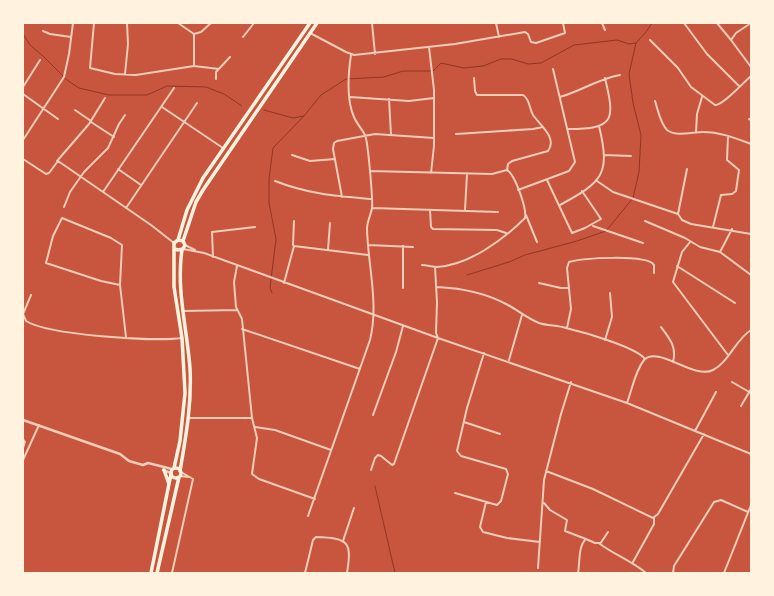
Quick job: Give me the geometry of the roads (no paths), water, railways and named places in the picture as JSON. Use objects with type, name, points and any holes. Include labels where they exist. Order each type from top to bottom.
[{"type":"main road","points":[[151,573],[172,471],[180,441],[185,393],[182,338],[174,287],[176,241],[194,195],[223,148],[310,23]]},
{"type":"main road","points":[[156,573],[180,474],[190,418],[190,369],[179,276],[183,246],[194,207],[203,190],[317,23]]},
{"type":"main road","points":[[176,241],[183,246]]},
{"type":"main road","points":[[175,248],[178,250],[183,246]]},
{"type":"main road","points":[[164,470],[169,485]]},
{"type":"main road","points":[[172,471],[174,478],[180,474]]},
{"type":"main road","points":[[172,471],[180,474]]},
{"type":"street","points":[[23,140],[65,75],[73,23]]},
{"type":"street","points":[[94,23],[90,68],[125,74],[148,74],[194,66],[219,69]]},
{"type":"street","points":[[125,74],[128,44],[127,23]]},
{"type":"street","points":[[178,23],[194,34]]},
{"type":"street","points":[[194,34],[204,29],[211,23]]},
{"type":"street","points":[[243,37],[254,23]]},
{"type":"street","points":[[372,23],[375,54]]},
{"type":"street","points":[[496,23],[499,37]]},
{"type":"street","points":[[310,33],[351,55],[375,54],[527,33],[531,42],[536,42],[564,33],[563,23]]},
{"type":"street","points":[[602,23],[605,30]]},
{"type":"street","points":[[684,23],[707,54],[738,86]]},
{"type":"street","points":[[718,23],[751,67]]},
{"type":"street","points":[[731,40],[736,33],[751,24]]},
{"type":"street","points":[[43,31],[50,34],[71,37]]},
{"type":"street","points":[[194,34],[194,66]]},
{"type":"street","points":[[650,40],[674,64],[691,87],[702,97],[715,105],[720,105],[738,86],[751,76]]},
{"type":"street","points":[[429,46],[434,98],[434,138],[431,173]]},
{"type":"street","points":[[308,516],[370,340],[374,314],[375,302],[368,254],[367,224],[372,208],[370,172],[365,135],[354,116],[350,104],[349,75],[351,55]]},
{"type":"street","points":[[216,79],[216,72],[230,57]]},
{"type":"street","points":[[23,87],[40,60]]},
{"type":"street","points":[[518,190],[569,171],[574,166],[574,154],[553,69]]},
{"type":"street","points":[[560,97],[577,92],[605,78],[620,75]]},
{"type":"street","points":[[474,78],[475,91],[477,95],[512,94],[526,96],[533,115],[549,137],[550,148],[542,153],[512,161],[508,164],[507,170]]},
{"type":"street","points":[[568,129],[593,128],[599,126],[610,117],[612,111],[605,78]]},
{"type":"street","points":[[102,192],[174,88]]},
{"type":"street","points":[[23,94],[58,119]]},
{"type":"street","points":[[350,97],[409,101],[434,98]]},
{"type":"street","points":[[696,132],[697,114],[702,97]]},
{"type":"street","points":[[23,159],[46,174],[49,173],[57,161],[91,121],[105,98]]},
{"type":"street","points":[[389,99],[391,135]]},
{"type":"street","points":[[655,101],[663,125],[669,131],[675,133],[714,133],[751,144]]},
{"type":"street","points":[[701,103],[708,101]]},
{"type":"street","points":[[126,208],[197,103]]},
{"type":"street","points":[[162,106],[184,123],[223,148]]},
{"type":"street","points":[[75,110],[114,137]]},
{"type":"street","points":[[64,207],[70,192],[80,177],[108,148],[119,124],[125,115]]},
{"type":"street","points":[[560,205],[597,181],[604,164],[599,126]]},
{"type":"street","points":[[456,134],[543,127]]},
{"type":"street","points":[[342,197],[334,159],[333,145],[337,141],[375,134],[434,138]]},
{"type":"street","points":[[713,227],[721,195],[732,194],[736,191],[739,170],[727,160],[728,136]]},
{"type":"street","points":[[292,155],[310,162],[334,159]]},
{"type":"street","points":[[604,156],[631,156]]},
{"type":"street","points":[[57,161],[168,238],[176,241]]},
{"type":"street","points":[[118,169],[141,185]]},
{"type":"street","points":[[678,214],[687,169]]},
{"type":"street","points":[[370,172],[492,174],[507,170]]},
{"type":"street","points":[[507,170],[512,174],[537,242]]},
{"type":"street","points":[[465,210],[467,174]]},
{"type":"street","points":[[547,180],[560,205],[571,232],[600,221],[601,217],[582,191]]},
{"type":"street","points":[[275,181],[300,190],[329,196],[371,199]]},
{"type":"street","points":[[597,181],[613,192],[678,214],[686,222],[751,234]]},
{"type":"street","points":[[372,208],[498,212]]},
{"type":"street","points":[[430,210],[431,227],[433,229],[497,230],[506,233]]},
{"type":"street","points":[[422,265],[436,267],[464,260],[476,255],[521,222],[526,214]]},
{"type":"street","points":[[120,285],[102,281],[46,263],[53,236],[62,218],[111,238],[122,245],[120,285],[126,337]]},
{"type":"street","points":[[284,283],[294,246],[294,220]]},
{"type":"street","points":[[645,221],[685,238],[690,242],[720,252],[751,275]]},
{"type":"street","points":[[328,250],[330,223]]},
{"type":"street","points":[[592,225],[643,243]]},
{"type":"street","points":[[213,257],[212,232],[255,227]]},
{"type":"street","points":[[720,252],[732,230]]},
{"type":"street","points":[[690,242],[682,252],[673,278],[674,285],[728,355]]},
{"type":"street","points":[[368,245],[413,247]]},
{"type":"street","points":[[183,246],[438,338],[571,382],[751,452]]},
{"type":"street","points":[[294,246],[368,254]]},
{"type":"street","points":[[403,246],[403,288]]},
{"type":"street","points":[[567,328],[571,309],[567,265],[571,261],[614,258],[648,260],[653,264],[654,273]]},
{"type":"street","points":[[237,266],[234,282],[237,310],[242,319],[252,418],[257,438],[252,474],[259,479],[315,499]]},
{"type":"street","points":[[677,266],[735,303]]},
{"type":"street","points":[[371,470],[375,458],[378,455],[392,465],[394,464],[438,338],[436,333],[436,267]]},
{"type":"street","points":[[748,273],[751,269]]},
{"type":"street","points":[[539,283],[561,288],[569,288]]},
{"type":"street","points":[[437,287],[464,289],[508,305],[522,315],[541,324],[567,328],[604,340],[638,352],[645,359]]},
{"type":"street","points":[[604,340],[612,316],[610,293]]},
{"type":"street","points":[[31,295],[23,314],[26,321],[33,325],[62,332],[157,339],[182,338]]},
{"type":"street","points":[[183,310],[237,310]]},
{"type":"street","points":[[509,361],[522,315]]},
{"type":"street","points":[[373,415],[396,352],[403,325]]},
{"type":"street","points":[[661,327],[673,344],[675,355],[673,362]]},
{"type":"street","points":[[242,329],[360,369]]},
{"type":"street","points":[[627,403],[638,371],[645,359],[656,356],[693,370],[707,372],[714,370],[744,335],[751,330]]},
{"type":"street","points":[[455,493],[495,505],[499,504],[508,472],[506,469],[461,456],[458,453],[457,447],[485,353]]},
{"type":"street","points":[[538,568],[546,470],[571,382]]},
{"type":"street","points":[[732,382],[750,393]]},
{"type":"street","points":[[741,406],[751,389]]},
{"type":"street","points":[[695,431],[716,392]]},
{"type":"street","points":[[190,418],[252,418]]},
{"type":"street","points":[[23,420],[120,454],[129,461],[143,465],[148,463],[172,471]]},
{"type":"street","points":[[464,422],[500,434]]},
{"type":"street","points":[[23,460],[39,425]]},
{"type":"street","points":[[255,427],[275,430],[331,450]]},
{"type":"street","points":[[633,562],[654,524],[654,517],[704,434]]},
{"type":"street","points":[[23,439],[25,442],[23,448]]},
{"type":"street","points":[[160,467],[164,470],[172,471]]},
{"type":"street","points":[[546,470],[593,489],[650,518],[654,517]]},
{"type":"street","points":[[172,573],[193,479],[180,474]]},
{"type":"street","points":[[673,573],[674,566],[714,502],[721,500],[748,512]]},
{"type":"street","points":[[486,502],[480,527],[483,532],[507,538],[540,542]]},
{"type":"street","points":[[543,502],[550,510],[567,520],[565,531],[596,543],[600,543],[625,560],[633,562],[646,573]]},
{"type":"street","points":[[724,573],[751,505]]},
{"type":"street","points":[[343,541],[354,508]]},
{"type":"street","points":[[600,543],[608,532]]},
{"type":"street","points":[[305,573],[314,538],[343,541],[350,548],[347,573]]},
{"type":"street","points":[[578,573],[581,546],[586,539]]},
{"type":"waterway","points":[[264,110],[293,118],[304,116],[321,95],[346,79],[384,77],[403,71],[433,71],[441,63],[464,68],[483,66],[501,59],[512,59],[528,64],[541,63],[574,45],[617,40],[629,44],[636,43],[652,23]]},
{"type":"waterway","points":[[23,34],[30,45],[67,80],[79,88],[109,95],[147,95],[167,86],[206,87],[224,94],[242,106]]},
{"type":"waterway","points":[[467,275],[509,262],[525,255],[577,241],[606,231],[633,198],[639,172],[641,135],[633,103],[629,74],[636,43]]},
{"type":"waterway","points":[[272,293],[270,288],[276,239],[269,203],[269,179],[273,148],[304,116]]},
{"type":"waterway","points":[[375,486],[395,573]]}]
